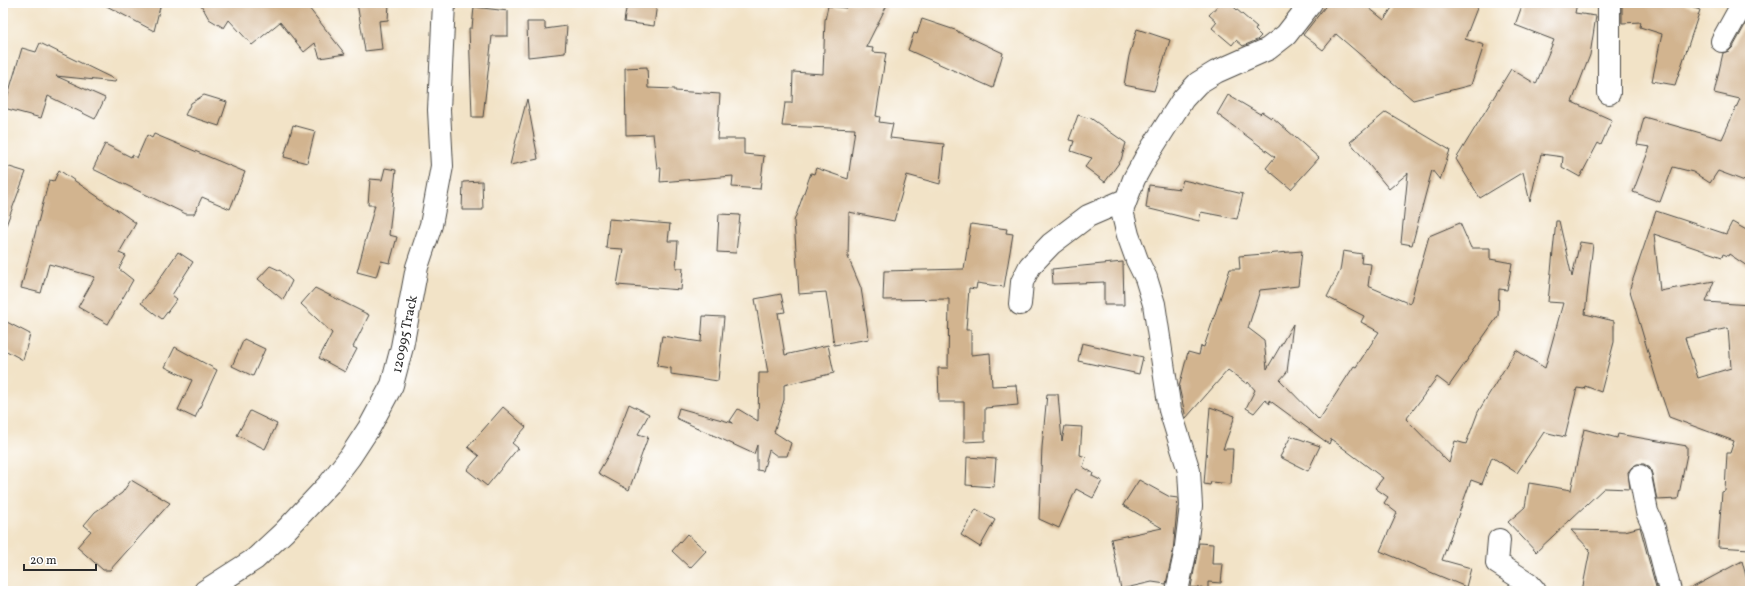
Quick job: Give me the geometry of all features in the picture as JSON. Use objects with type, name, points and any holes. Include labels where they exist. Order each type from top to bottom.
[{"type":"street","name":"120995 Track","points":[[205,591],[255,559],[284,532],[330,483],[350,457],[369,428],[392,384],[402,347],[417,267],[431,225],[442,166],[440,110],[444,3]]},
{"type":"street","points":[[1177,591],[1185,554],[1191,506],[1189,471],[1170,410],[1154,304],[1146,278],[1128,235],[1122,211],[1125,200],[1145,159],[1183,99],[1198,83],[1216,72],[1268,49],[1286,35],[1311,3]]},
{"type":"street","points":[[1609,3],[1609,93]]},
{"type":"street","points":[[1722,41],[1743,3]]},
{"type":"street","points":[[1020,304],[1022,282],[1030,266],[1051,244],[1088,216],[1125,200]]},
{"type":"street","points":[[1640,476],[1647,512],[1654,528],[1670,591]]},
{"type":"street","points":[[1499,540],[1497,563],[1528,583],[1535,591]]},
{"type":"building","points":[[101,3],[161,3],[154,31]]},
{"type":"building","points":[[200,3],[305,3],[345,54],[320,58],[315,43],[304,52],[280,22],[252,45],[229,20],[224,28],[209,19]]},
{"type":"building","points":[[357,3],[389,3],[388,20],[379,21],[382,49],[365,51]]},
{"type":"building","points":[[627,3],[657,3],[654,26],[624,22]]},
{"type":"building","points":[[848,3],[888,3],[866,47],[873,48],[872,52],[886,53],[876,116],[880,117],[879,122],[893,124],[890,138],[944,144],[940,184],[907,175],[894,221],[849,212],[848,257],[861,288],[869,339],[834,345],[826,292],[799,294],[794,221],[811,173],[814,174],[816,168],[848,179],[855,129],[782,126],[785,103],[792,103],[793,72],[823,74],[825,20],[828,6],[846,8]]},
{"type":"building","points":[[1220,3],[1229,3],[1257,27],[1255,30],[1261,36],[1257,40],[1243,46],[1236,40],[1232,45],[1212,28],[1217,22],[1209,15]]},
{"type":"building","points":[[1328,3],[1363,3],[1384,20],[1395,3],[1479,3],[1465,39],[1484,45],[1471,85],[1413,100],[1336,34],[1323,50],[1303,35]]},
{"type":"building","points":[[1523,3],[1577,3],[1575,13],[1596,16],[1590,55],[1572,102],[1612,120],[1601,145],[1598,143],[1580,177],[1562,167],[1563,157],[1541,154],[1530,202],[1523,172],[1480,198],[1456,159],[1511,69],[1536,84],[1554,40],[1515,25]]},
{"type":"building","points":[[1622,3],[1678,3],[1700,10],[1675,85],[1652,81],[1662,34],[1640,27],[1641,22],[1622,23]]},
{"type":"building","points":[[474,7],[508,11],[508,36],[492,36],[483,117],[472,117],[469,28],[472,28]]},
{"type":"building","points":[[1749,18],[1750,183],[1718,171],[1710,183],[1693,172],[1673,167],[1660,202],[1633,192],[1650,147],[1637,145],[1644,117],[1722,139],[1740,99],[1714,93],[1723,53],[1729,51],[1733,47]]},
{"type":"building","points":[[922,19],[958,31],[1003,53],[993,88],[908,50],[914,33],[917,34]]},
{"type":"building","points":[[527,22],[545,22],[545,29],[567,26],[565,53],[528,57]]},
{"type":"building","points":[[1137,29],[1170,40],[1154,91],[1124,85],[1129,56]]},
{"type":"building","points":[[40,43],[116,80],[115,82],[56,76],[105,98],[95,119],[48,96],[41,118],[4,108],[22,48],[36,52]]},
{"type":"building","points":[[647,67],[648,88],[675,89],[675,91],[720,94],[717,139],[744,139],[744,154],[764,156],[760,189],[732,187],[733,176],[660,182],[661,168],[657,168],[653,134],[626,135],[625,68]]},
{"type":"building","points":[[204,95],[227,102],[219,126],[185,115],[191,103]]},
{"type":"building","points":[[1228,95],[1260,114],[1262,112],[1271,118],[1272,117],[1319,158],[1291,189],[1266,168],[1275,157],[1217,114]]},
{"type":"building","points":[[527,99],[538,159],[510,165],[516,140]]},
{"type":"building","points":[[1386,112],[1450,150],[1440,180],[1432,170],[1412,245],[1401,243],[1408,173],[1389,189],[1350,142]]},
{"type":"building","points":[[1078,115],[1089,117],[1126,143],[1121,160],[1105,182],[1085,167],[1092,158],[1071,151],[1074,141],[1069,140]]},
{"type":"building","points":[[293,125],[315,131],[307,163],[284,157]]},
{"type":"building","points":[[154,134],[245,172],[230,209],[202,197],[194,214],[186,214],[93,169],[105,144],[131,157],[132,155],[137,158],[147,135],[152,138]]},
{"type":"building","points":[[3,165],[26,172],[5,228],[3,228]]},
{"type":"building","points":[[385,168],[396,170],[389,235],[397,237],[390,263],[381,261],[376,277],[357,272],[375,205],[368,205],[370,179],[382,180]]},
{"type":"building","points":[[59,170],[136,223],[119,253],[126,256],[119,269],[133,280],[108,324],[78,307],[95,277],[49,264],[41,293],[21,288],[49,180],[54,181]]},
{"type":"building","points":[[1183,180],[1243,194],[1237,219],[1201,212],[1199,221],[1146,208],[1149,185],[1180,189]]},
{"type":"building","points":[[482,181],[483,210],[462,210],[463,182]]},
{"type":"building","points":[[1656,211],[1726,234],[1732,222],[1750,232],[1750,268],[1729,254],[1728,256],[1723,254],[1722,257],[1654,234],[1660,291],[1714,281],[1706,302],[1750,305],[1750,549],[1718,547],[1722,492],[1725,491],[1727,453],[1730,453],[1734,441],[1669,417],[1657,382],[1630,288]],"holes":[[[1728,328],[1731,368],[1698,378],[1685,338]]]},
{"type":"building","points":[[719,214],[740,215],[736,253],[717,252]]},
{"type":"building","points":[[609,219],[670,224],[668,241],[678,241],[676,268],[683,268],[681,290],[617,285],[623,249],[606,248]]},
{"type":"building","points":[[1556,221],[1559,221],[1572,277],[1580,242],[1593,244],[1585,314],[1614,321],[1614,342],[1601,392],[1585,386],[1584,389],[1577,388],[1565,437],[1544,432],[1517,473],[1492,457],[1482,484],[1471,480],[1442,560],[1471,568],[1466,587],[1380,551],[1397,513],[1384,503],[1388,497],[1375,488],[1383,478],[1331,439],[1329,444],[1269,400],[1270,404],[1265,400],[1254,413],[1246,408],[1255,390],[1248,382],[1247,384],[1228,370],[1186,418],[1179,387],[1188,352],[1199,355],[1201,346],[1204,347],[1230,269],[1240,269],[1239,256],[1302,251],[1298,286],[1260,290],[1248,328],[1264,340],[1267,369],[1293,324],[1287,372],[1280,380],[1319,420],[1354,366],[1356,367],[1379,332],[1361,322],[1364,316],[1327,297],[1340,271],[1343,251],[1362,254],[1361,263],[1371,264],[1368,286],[1410,304],[1429,236],[1460,223],[1471,248],[1490,248],[1490,259],[1512,263],[1507,290],[1499,289],[1498,316],[1449,386],[1437,377],[1406,419],[1449,463],[1455,441],[1466,444],[1478,412],[1516,350],[1545,368],[1563,303],[1548,302]]},
{"type":"building","points":[[971,224],[1007,229],[1006,233],[1013,234],[1004,287],[977,283],[976,289],[969,288],[966,330],[971,330],[971,355],[990,353],[992,386],[1016,385],[1018,405],[985,408],[985,441],[964,442],[964,402],[939,402],[938,368],[948,368],[949,299],[883,300],[884,271],[964,269]]},
{"type":"building","points":[[178,252],[193,262],[172,295],[177,299],[162,319],[141,303]]},
{"type":"building","points":[[1123,262],[1124,305],[1104,305],[1104,282],[1053,284],[1052,269]]},
{"type":"building","points":[[270,266],[281,271],[292,281],[283,300],[258,279]]},
{"type":"building","points":[[315,288],[369,315],[353,347],[357,349],[345,372],[319,358],[332,333],[301,304]]},
{"type":"building","points":[[781,294],[785,312],[778,313],[785,355],[828,345],[834,373],[784,385],[784,400],[774,432],[791,443],[787,456],[777,456],[769,450],[763,471],[757,470],[757,445],[754,454],[676,418],[679,408],[733,423],[730,421],[738,409],[758,421],[759,373],[768,373],[755,299]]},
{"type":"building","points":[[703,316],[724,317],[718,381],[671,374],[671,368],[657,366],[662,336],[701,342]]},
{"type":"building","points":[[3,320],[30,334],[23,360],[3,349]]},
{"type":"building","points":[[244,339],[265,349],[253,376],[232,366]]},
{"type":"building","points":[[1082,343],[1143,357],[1139,374],[1078,361]]},
{"type":"building","points":[[175,347],[217,370],[195,418],[178,410],[192,380],[165,367]]},
{"type":"building","points":[[1047,394],[1058,394],[1062,441],[1065,426],[1082,427],[1080,455],[1086,457],[1083,467],[1093,473],[1092,476],[1102,481],[1093,498],[1076,489],[1059,528],[1039,519],[1042,447]]},
{"type":"building","points":[[629,404],[649,414],[638,434],[648,437],[629,490],[598,473],[612,449]]},
{"type":"building","points":[[503,407],[526,427],[512,443],[518,448],[487,486],[467,470],[479,456],[468,447]]},
{"type":"building","points":[[1210,407],[1235,416],[1223,449],[1233,449],[1231,484],[1211,482],[1210,485],[1204,484]]},
{"type":"building","points":[[250,411],[277,424],[265,449],[237,435]]},
{"type":"building","points":[[1584,429],[1617,438],[1618,434],[1687,446],[1687,454],[1678,499],[1657,500],[1650,468],[1644,464],[1637,464],[1628,472],[1630,489],[1604,488],[1536,552],[1508,522],[1525,507],[1529,483],[1571,490]]},
{"type":"building","points":[[1291,436],[1320,446],[1308,471],[1280,457]]},
{"type":"building","points":[[967,457],[996,459],[994,487],[966,485]]},
{"type":"building","points":[[131,480],[170,503],[110,570],[103,570],[77,547],[91,531],[84,525],[95,512],[122,493]]},
{"type":"building","points":[[1139,480],[1170,497],[1178,498],[1173,552],[1166,584],[1152,582],[1121,589],[1111,539],[1162,528],[1123,505]]},
{"type":"building","points":[[976,509],[995,520],[980,547],[961,535]]},
{"type":"building","points":[[1640,527],[1657,591],[1582,591],[1590,550],[1571,530],[1625,531]]},
{"type":"building","points":[[687,534],[706,551],[690,568],[672,551]]},
{"type":"building","points":[[1199,543],[1213,544],[1212,564],[1223,564],[1221,583],[1208,582],[1208,589],[1191,587]]},
{"type":"building","points":[[1742,561],[1750,591],[1686,591]]}]
